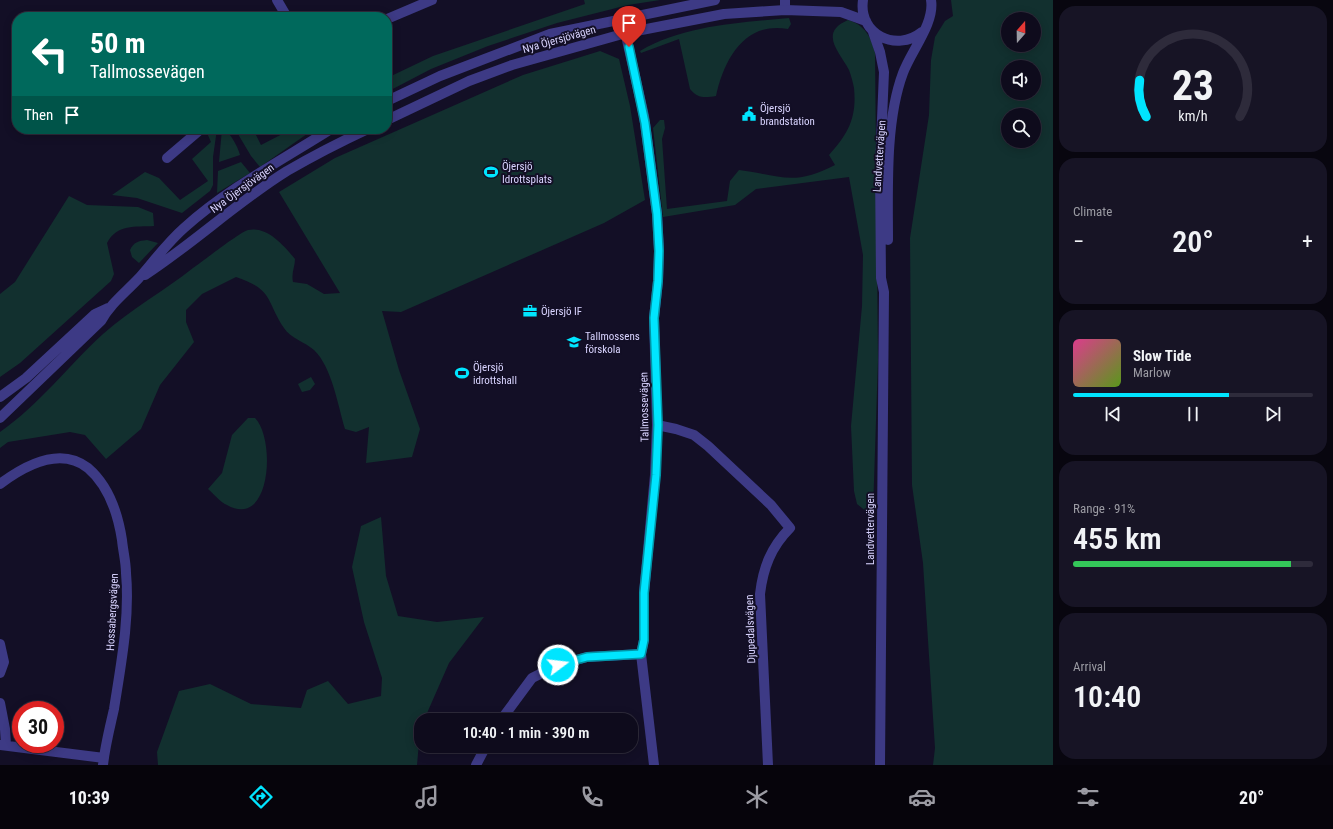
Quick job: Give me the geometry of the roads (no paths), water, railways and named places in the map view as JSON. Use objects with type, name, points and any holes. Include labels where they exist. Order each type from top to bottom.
[{"type":"street","points":[[277,0],[284,12]]},
{"type":"street","points":[[392,17],[432,0]]},
{"type":"street","name":"Nya Öjersjövägen","points":[[392,99],[440,76],[550,34],[715,0]]},
{"type":"street","name":"Landvettervägen","points":[[863,0],[862,8],[866,21],[873,32],[880,52],[884,72],[880,167],[881,278],[884,292]]},
{"type":"street","name":"Landvettervägen","points":[[880,765],[884,292],[887,278],[888,180],[895,105],[903,73],[932,13],[931,0]]},
{"type":"street","name":"Nya Öjersjövägen","points":[[392,118],[468,81],[504,68],[626,33],[724,14],[785,5],[841,12],[866,21]]},
{"type":"street","name":"Tallmossevägen","points":[[622,18],[645,123],[658,234],[659,267],[654,318],[658,425],[656,475],[644,593],[644,640],[641,654],[654,765]]},
{"type":"street","name":"Landvettervägen","points":[[873,32],[888,41],[900,42],[917,36],[926,27]]},
{"type":"street","points":[[167,158],[195,134]]},
{"type":"street","name":"Nya Öjersjövägen","points":[[0,418],[101,321],[108,308],[138,279],[164,246],[184,227],[222,198],[323,134]]},
{"type":"street","name":"Nya Öjersjövägen","points":[[138,279],[175,256],[219,219],[287,171],[347,134]]},
{"type":"street","name":"Nya Öjersjövägen","points":[[0,397],[26,378],[95,314],[108,308]]},
{"type":"street","name":"Djupedalsvägen","points":[[658,425],[676,428],[694,436],[708,446],[771,505],[790,528],[782,536],[764,567],[760,594],[768,765]]},
{"type":"street","name":"Hossabergsvägen","points":[[0,484],[38,462],[53,458],[68,459],[83,464],[90,471],[104,487],[114,507],[120,527],[126,574],[126,609],[120,668],[104,762]]},
{"type":"street","points":[[0,644],[4,662],[0,673]]},
{"type":"street","points":[[506,713],[532,678],[558,665],[587,657],[641,654]]},
{"type":"street","points":[[0,703],[5,729],[3,745],[104,762]]},
{"type":"street","points":[[476,765],[482,753]]},
{"type":"place","name":"Öjersjö brandstation","points":[[749,114]]},
{"type":"place","name":"Öjersjö Idrottsplats","points":[[491,172]]},
{"type":"place","name":"Öjersjö IF","points":[[530,311]]},
{"type":"place","name":"Tallmossens förskola","points":[[574,342]]},
{"type":"place","name":"Öjersjö idrottshall","points":[[462,373]]}]
